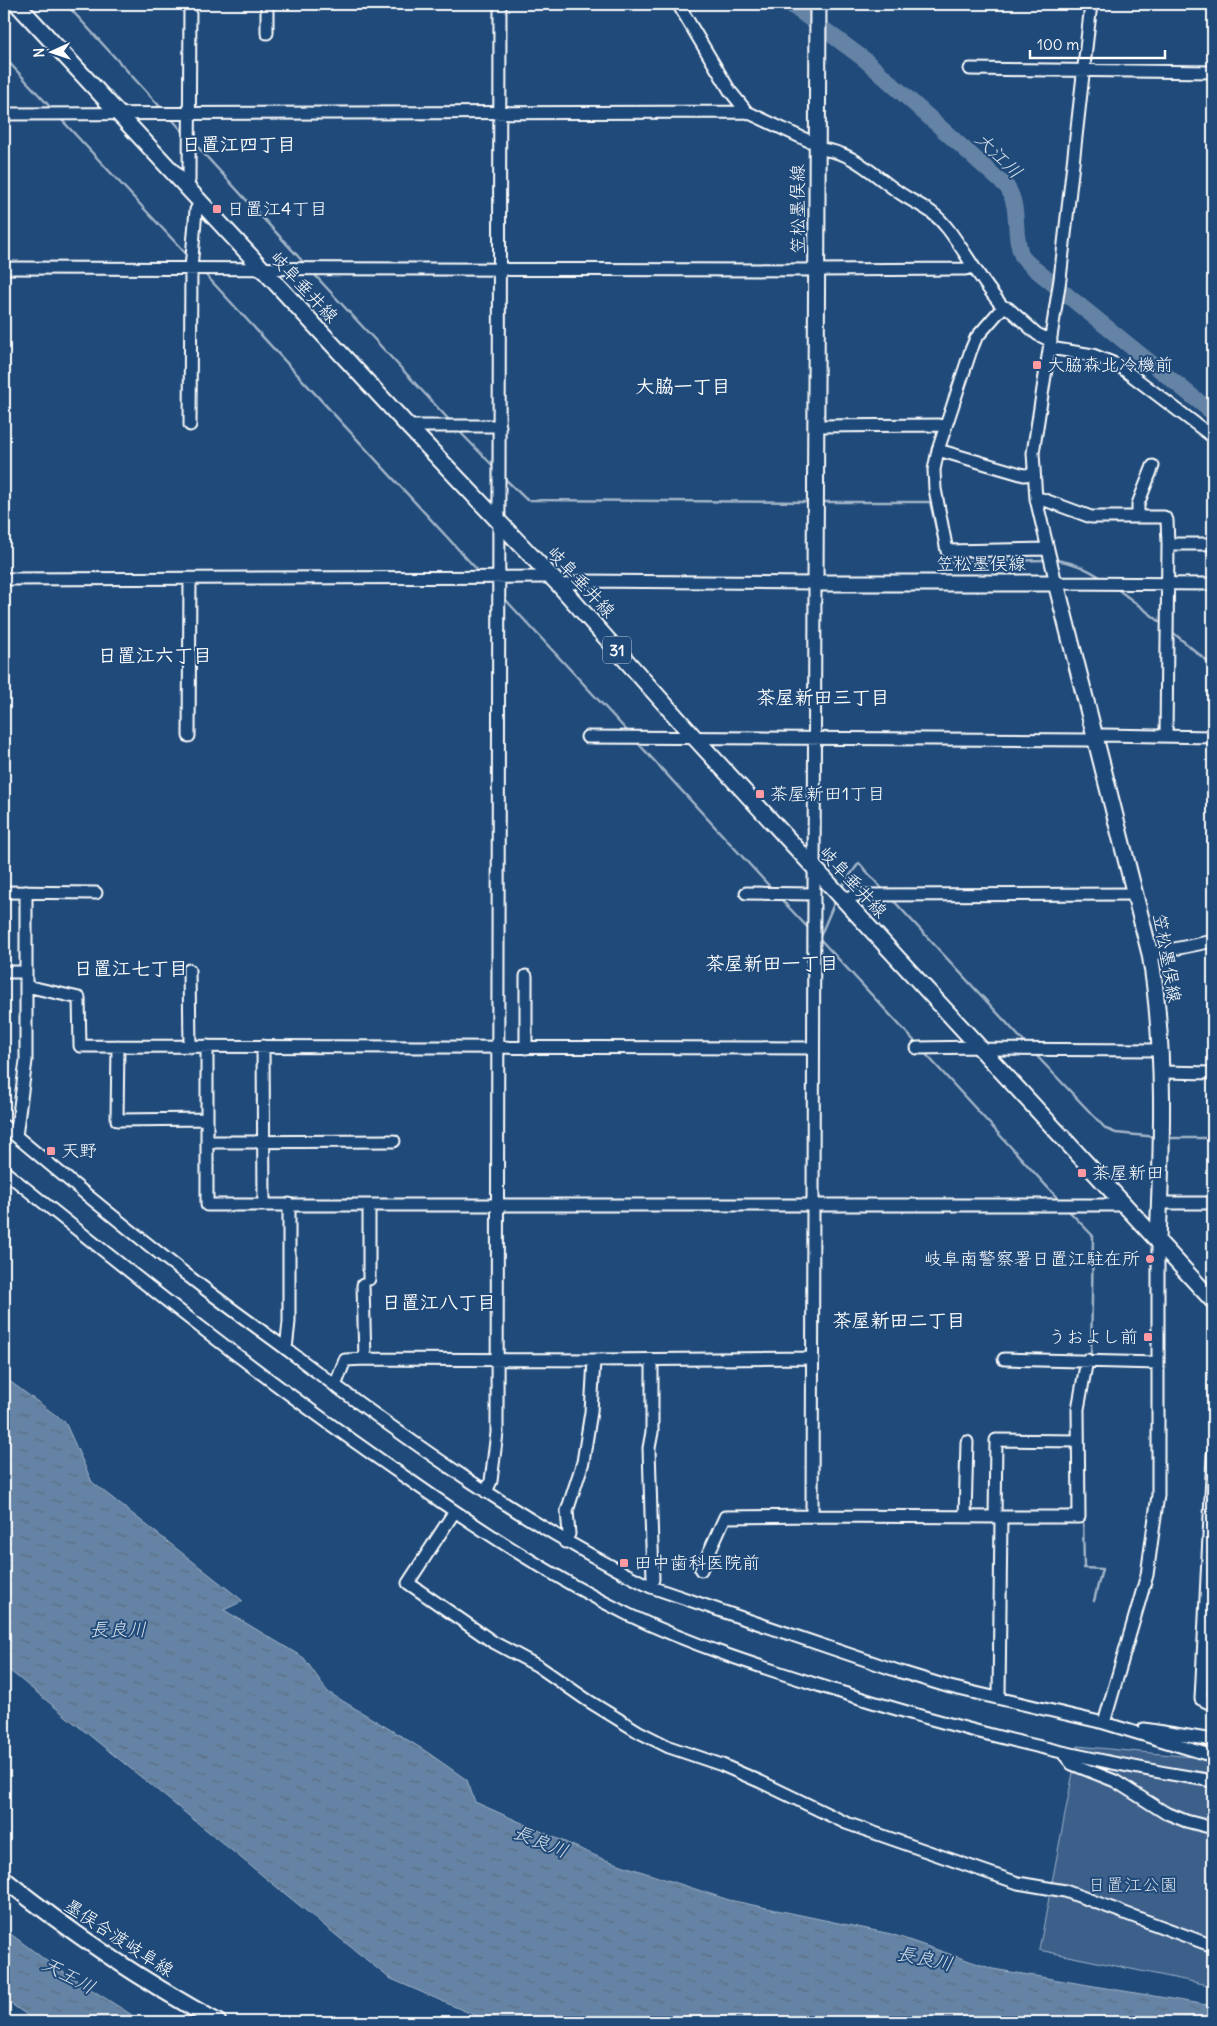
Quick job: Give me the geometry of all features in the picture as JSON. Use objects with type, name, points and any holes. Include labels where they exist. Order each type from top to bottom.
[{"type":"main road","name":"岐阜垂井線","points":[[17,4],[408,426],[556,582],[694,737],[1213,1301]]},
{"type":"main road","name":"笠松墨俣線","points":[[818,9],[815,583],[1056,583],[1136,894],[1156,990],[1160,1072],[1158,1240]]},
{"type":"main road","name":"墨俣合渡岐阜線","points":[[4,1879],[49,1916],[109,1956],[218,2022]]},
{"type":"street","points":[[187,188],[189,180],[190,4]]},
{"type":"street","points":[[267,4],[267,33]]},
{"type":"street","points":[[486,1492],[491,1480],[497,1433],[500,4]]},
{"type":"street","points":[[678,4],[730,91],[747,112]]},
{"type":"street","points":[[1090,4],[1060,279],[1035,444],[1033,474],[1036,499],[1056,583],[1213,584]]},
{"type":"street","points":[[970,69],[1213,72]]},
{"type":"street","points":[[4,114],[747,112],[825,149],[852,158],[907,197],[926,206],[948,228],[972,266],[1003,306],[1037,334],[1050,344],[1092,355],[1118,365],[1213,437]]},
{"type":"street","points":[[190,425],[191,269],[196,210],[200,202]]},
{"type":"street","points":[[4,268],[191,269],[260,267],[816,270],[965,269],[972,266]]},
{"type":"street","points":[[1003,306],[974,342],[938,450],[934,470],[935,488],[947,551],[1047,549]]},
{"type":"street","points":[[816,426],[938,425],[945,427]]},
{"type":"street","points":[[408,426],[500,426]]},
{"type":"street","points":[[938,450],[1024,475],[1033,474]]},
{"type":"street","points":[[1138,517],[1138,504],[1153,466]]},
{"type":"street","points":[[1036,499],[1042,499],[1091,517],[1164,517],[1167,520],[1166,736]]},
{"type":"street","points":[[1168,544],[1213,544]]},
{"type":"street","points":[[189,736],[190,578]]},
{"type":"street","points":[[4,579],[499,579],[556,582],[815,583],[812,1516]]},
{"type":"street","points":[[587,737],[814,740],[1089,740],[1103,735],[1213,737]]},
{"type":"street","points":[[4,892],[96,893]]},
{"type":"street","points":[[16,1136],[26,1061],[26,986],[24,972],[26,892]]},
{"type":"street","points":[[746,893],[814,894]]},
{"type":"street","points":[[844,899],[857,895],[1136,894]]},
{"type":"street","points":[[1150,954],[1213,941]]},
{"type":"street","points":[[189,970],[190,1047]]},
{"type":"street","points":[[4,972],[24,972]]},
{"type":"street","points":[[526,976],[526,1048]]},
{"type":"street","points":[[26,986],[79,998],[80,1046],[813,1048]]},
{"type":"street","points":[[118,1046],[117,1120],[207,1119]]},
{"type":"street","points":[[207,1046],[208,1205],[1126,1205]]},
{"type":"street","points":[[263,1046],[264,1204]]},
{"type":"street","points":[[917,1048],[1159,1050]]},
{"type":"street","points":[[1160,1072],[1213,1073]]},
{"type":"street","points":[[4,1126],[195,1282],[335,1386],[486,1492],[565,1542],[651,1587],[901,1672],[1104,1723],[1213,1756]]},
{"type":"street","points":[[207,1142],[264,1140],[394,1141]]},
{"type":"street","points":[[4,1171],[247,1363],[348,1438],[475,1526],[555,1576],[630,1615],[686,1640],[746,1662],[926,1719],[1107,1764],[1213,1781]]},
{"type":"street","points":[[1159,1203],[1213,1203]]},
{"type":"street","points":[[286,1349],[289,1322],[289,1204]]},
{"type":"street","points":[[365,1359],[369,1205]]},
{"type":"street","points":[[1104,1723],[1139,1607],[1149,1560],[1158,1495],[1158,1240]]},
{"type":"street","points":[[335,1386],[346,1360],[814,1358]]},
{"type":"street","points":[[1004,1359],[1158,1363]]},
{"type":"street","points":[[565,1542],[569,1534],[567,1512],[583,1462],[591,1412],[594,1360]]},
{"type":"street","points":[[651,1587],[653,1579],[649,1448],[652,1432],[652,1360]]},
{"type":"street","points":[[701,1570],[725,1517],[1079,1518],[1079,1398],[1087,1360]]},
{"type":"street","points":[[999,1698],[996,1440],[1078,1441]]},
{"type":"street","points":[[965,1517],[967,1442]]},
{"type":"street","points":[[1213,1454],[1201,1699],[1213,1705]]},
{"type":"street","points":[[451,1517],[408,1583],[493,1642],[531,1662],[639,1732],[669,1747],[722,1765],[761,1782],[846,1823],[1018,1883],[1080,1896],[1213,1946]]},
{"type":"street","points":[[1127,1730],[1144,1729],[1213,1740]]},
{"type":"street","points":[[1062,1752],[1072,1764],[1115,1781],[1164,1812],[1186,1821],[1213,1828]]},
{"type":"shaded area","points":[[1191,4],[1213,4],[1213,8],[1191,8]]},
{"type":"green space","name":"日置江公園","points":[[1078,1746],[1213,1759],[1213,1986],[1039,1950]]},
{"type":"water","name":"長良川","points":[[4,1377],[65,1422],[92,1482],[243,1601],[224,1610],[304,1658],[328,1692],[424,1750],[467,1780],[475,1802],[603,1859],[729,1900],[891,1934],[993,1969],[1213,2006],[1213,2022],[490,2022],[389,1978],[4,1666]]},
{"type":"water","points":[[4,1929],[48,1962],[143,2022],[37,2022],[4,1999]]},
{"type":"waterway","points":[[66,4],[163,110]]},
{"type":"waterway","name":"大江川","points":[[790,4],[864,59],[1007,187],[1014,204],[1019,248],[1027,262],[1213,413]]},
{"type":"waterway","points":[[4,57],[52,109]]},
{"type":"waterway","points":[[59,117],[188,256]]},
{"type":"waterway","points":[[170,117],[185,134]]},
{"type":"waterway","points":[[194,143],[305,264]]},
{"type":"waterway","points":[[312,272],[451,422]]},
{"type":"waterway","points":[[204,273],[481,574]]},
{"type":"waterway","points":[[458,430],[496,469]]},
{"type":"waterway","points":[[503,477],[527,500],[810,502]]},
{"type":"waterway","points":[[821,502],[930,502],[939,541]]},
{"type":"waterway","points":[[942,551],[943,558],[951,562],[1048,560]]},
{"type":"waterway","points":[[1053,560],[1080,566],[1103,579]]},
{"type":"waterway","points":[[1116,588],[1163,624]]},
{"type":"waterway","points":[[504,598],[629,733]]},
{"type":"waterway","points":[[1171,631],[1213,666]]},
{"type":"waterway","points":[[636,741],[773,890]]},
{"type":"waterway","points":[[840,889],[859,863],[884,891]]},
{"type":"waterway","points":[[780,898],[810,930]]},
{"type":"waterway","points":[[819,939],[836,899]]},
{"type":"waterway","points":[[892,899],[1027,1045]]},
{"type":"waterway","points":[[818,937],[918,1045]]},
{"type":"waterway","points":[[923,1051],[1061,1202]]},
{"type":"waterway","points":[[1034,1053],[1106,1129],[1116,1133],[1157,1137]]},
{"type":"waterway","points":[[1168,1138],[1213,1138]]},
{"type":"waterway","points":[[1068,1210],[1093,1236],[1091,1357]]},
{"type":"waterway","points":[[1083,1517],[1084,1568],[1102,1569],[1094,1601]]},
{"type":"place","name":"日置江4丁目","points":[[217,209]]},
{"type":"place","name":"大脇森北冷機前","points":[[1037,365]]},
{"type":"place","name":"茶屋新田1丁目","points":[[760,794]]},
{"type":"place","name":"天野","points":[[51,1151]]},
{"type":"place","name":"茶屋新田","points":[[1082,1173]]},
{"type":"place","name":"岐阜南警察署日置江駐在所","points":[[1150,1259]]},
{"type":"place","name":"うおよし前","points":[[1148,1337]]},
{"type":"place","name":"田中歯科医院前","points":[[624,1563]]},
{"type":"district","name":"日置江四丁目","points":[[239,144]]},
{"type":"district","name":"大脇一丁目","points":[[683,386]]},
{"type":"district","name":"日置江六丁目","points":[[155,655]]},
{"type":"district","name":"茶屋新田三丁目","points":[[823,697]]},
{"type":"district","name":"茶屋新田一丁目","points":[[772,963]]},
{"type":"district","name":"日置江七丁目","points":[[131,968]]},
{"type":"district","name":"日置江八丁目","points":[[439,1302]]},
{"type":"district","name":"茶屋新田二丁目","points":[[899,1320]]},
{"type":"water label","name":"天王川","points":[[69,1975]]}]
